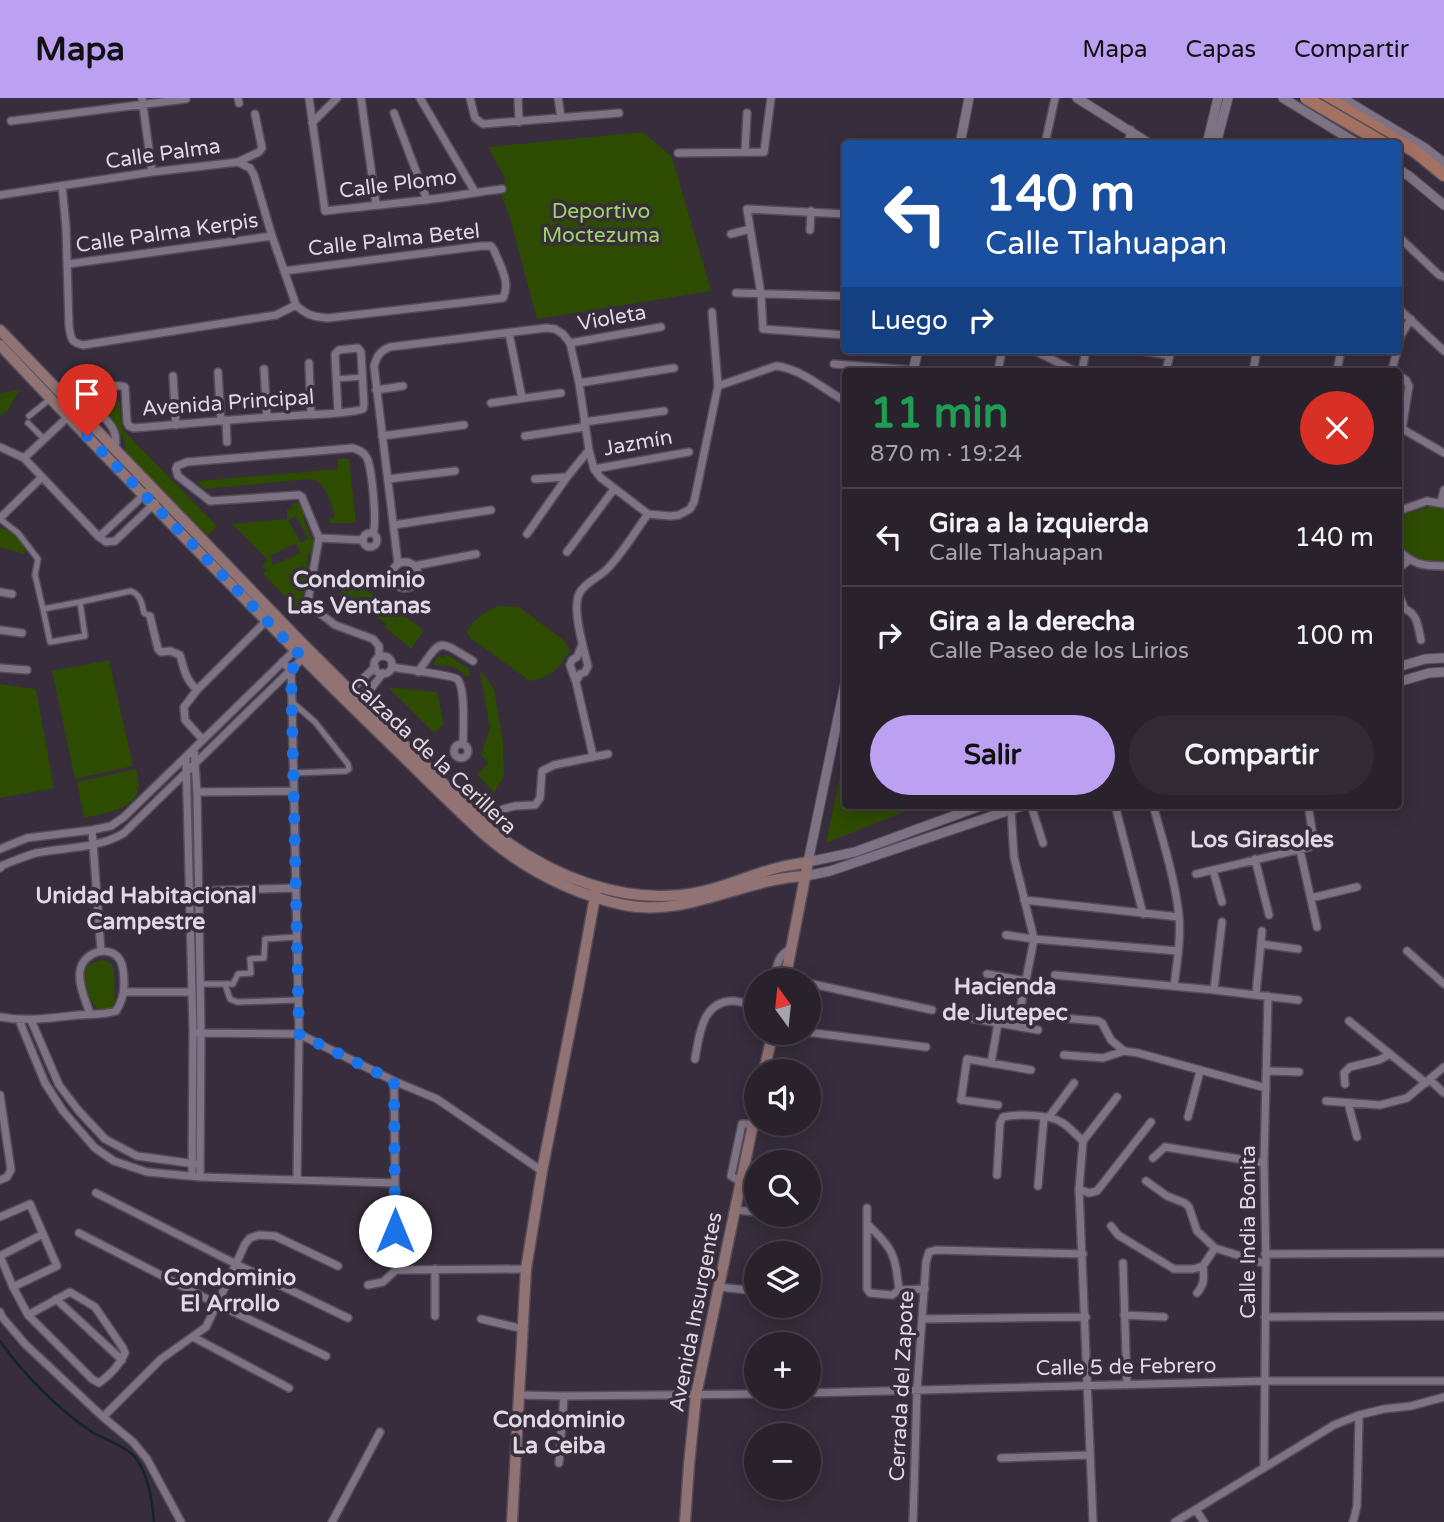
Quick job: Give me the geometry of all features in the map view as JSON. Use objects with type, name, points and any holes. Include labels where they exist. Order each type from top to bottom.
[{"type":"main road","points":[[1327,98],[1396,140]]},
{"type":"main road","points":[[1302,103],[1377,140]]},
{"type":"main road","points":[[1402,144],[1444,175]]},
{"type":"main road","points":[[1402,153],[1444,186]]},
{"type":"main road","points":[[0,330],[72,413],[148,491],[266,621],[303,651]]},
{"type":"main road","points":[[1,347],[50,399],[72,413],[115,450],[148,491]]},
{"type":"main road","points":[[157,501],[303,651]]},
{"type":"main road","name":"Calzada de la Cerillera","points":[[303,651],[347,694],[361,700],[489,829],[561,879]]},
{"type":"main road","name":"Calzada de la Cerillera","points":[[361,700],[484,835],[532,869],[596,891],[625,905],[656,908],[714,897],[766,882],[806,876]]},
{"type":"main road","points":[[787,968],[808,862]]},
{"type":"main road","name":"Calzada de la Cerillera","points":[[596,891],[654,897],[701,892],[808,862]]},
{"type":"main road","points":[[512,1522],[526,1269],[542,1171],[596,891]]},
{"type":"main road","name":"Avenida Insurgentes","points":[[685,1522],[696,1395],[751,1136]]},
{"type":"street","points":[[309,98],[312,123]]},
{"type":"street","points":[[312,123],[337,98]]},
{"type":"street","points":[[361,98],[376,204]]},
{"type":"street","points":[[419,98],[475,192]]},
{"type":"street","points":[[470,98],[475,118],[479,123],[486,124],[619,113]]},
{"type":"street","points":[[518,98],[519,122]]},
{"type":"street","points":[[558,98],[561,117]]},
{"type":"street","points":[[678,153],[764,152],[771,98]]},
{"type":"street","points":[[961,140],[970,98]]},
{"type":"street","points":[[1046,140],[1055,98]]},
{"type":"street","points":[[1077,98],[1145,140]]},
{"type":"street","points":[[1208,140],[1217,98]]},
{"type":"street","points":[[1217,140],[1227,98]]},
{"type":"street","points":[[1283,98],[1302,103],[1353,140]]},
{"type":"street","points":[[1302,103],[1314,98]]},
{"type":"street","points":[[1342,98],[1425,148],[1444,163]]},
{"type":"street","points":[[11,121],[143,101],[186,99]]},
{"type":"street","points":[[143,101],[152,172]]},
{"type":"street","points":[[394,113],[427,200]]},
{"type":"street","points":[[745,152],[747,113]]},
{"type":"street","points":[[238,162],[262,148],[255,114]]},
{"type":"street","name":"Calle Plomo","points":[[312,123],[325,211],[502,189]]},
{"type":"street","points":[[1129,140],[1131,130]]},
{"type":"street","name":"Calle Palma","points":[[0,195],[238,162],[250,168],[254,175],[296,305]]},
{"type":"street","points":[[1402,172],[1444,205]]},
{"type":"street","points":[[62,186],[71,338],[75,343],[83,345],[276,315],[296,305]]},
{"type":"street","points":[[842,214],[747,209],[761,294],[762,329],[842,335]]},
{"type":"street","points":[[810,230],[811,211]]},
{"type":"street","points":[[732,234],[750,229]]},
{"type":"street","name":"Calle Palma Kerpis","points":[[68,264],[272,236]]},
{"type":"street","points":[[1402,240],[1444,277]]},
{"type":"street","name":"Calle Palma Betel","points":[[284,271],[491,246],[507,283],[503,299],[328,318],[313,317],[296,305]]},
{"type":"street","points":[[736,293],[842,296]]},
{"type":"street","points":[[398,564],[407,562],[414,566],[418,573],[417,581],[411,587],[402,588],[393,580],[393,571],[398,564],[374,366],[377,356],[383,350],[390,347],[555,329],[570,343],[594,469],[614,489],[648,514],[679,515],[691,509],[694,502],[718,386],[712,312]]},
{"type":"street","points":[[1402,312],[1444,351]]},
{"type":"street","points":[[1402,334],[1411,320]]},
{"type":"street","name":"Violeta","points":[[570,343],[661,327]]},
{"type":"street","points":[[509,333],[522,398]]},
{"type":"street","name":"Avenida Principal","points":[[115,450],[116,432],[92,404],[96,397],[107,389],[119,385],[125,387],[127,422],[131,427],[176,425],[223,420],[338,412],[363,409],[365,405],[359,349],[335,354],[338,412]]},
{"type":"street","points":[[1040,354],[1069,368]]},
{"type":"street","points":[[309,363],[311,414]]},
{"type":"street","points":[[834,364],[879,368]]},
{"type":"street","points":[[718,386],[776,366],[795,370],[842,399]]},
{"type":"street","points":[[579,383],[674,368]]},
{"type":"street","points":[[264,369],[267,417]]},
{"type":"street","points":[[218,372],[227,442]]},
{"type":"street","points":[[173,376],[176,425]]},
{"type":"street","points":[[336,379],[363,377]]},
{"type":"street","points":[[1402,377],[1409,386],[1402,420]]},
{"type":"street","points":[[376,390],[403,386]]},
{"type":"street","points":[[491,402],[561,393]]},
{"type":"street","points":[[29,416],[50,399]]},
{"type":"street","points":[[525,436],[664,411]]},
{"type":"street","points":[[24,458],[72,413]]},
{"type":"street","points":[[28,423],[44,439]]},
{"type":"street","points":[[382,436],[464,425]]},
{"type":"street","points":[[1402,431],[1444,453]]},
{"type":"street","points":[[0,447],[24,458],[106,542],[114,541],[157,501]]},
{"type":"street","points":[[373,533],[375,523],[369,465],[366,455],[360,450],[353,448],[187,462],[177,466],[178,476],[210,501],[299,495],[304,499],[319,538],[308,601],[335,625],[373,639],[379,646],[375,667],[383,673]]},
{"type":"street","points":[[527,534],[589,450]]},
{"type":"street","name":"Jazmín","points":[[594,469],[688,452]]},
{"type":"street","points":[[388,479],[455,471]]},
{"type":"street","points":[[42,477],[0,518],[19,533],[38,559],[35,575],[50,642],[85,636],[80,602]]},
{"type":"street","points":[[536,478],[567,477]]},
{"type":"street","points":[[567,552],[614,489]]},
{"type":"street","points":[[1402,510],[1427,501],[1442,503],[1444,490]]},
{"type":"street","points":[[99,537],[148,491]]},
{"type":"street","points":[[0,504],[7,510]]},
{"type":"street","points":[[394,525],[491,510]]},
{"type":"street","points":[[576,676],[587,669],[587,664],[581,658],[578,596],[582,588],[607,570],[648,514]]},
{"type":"street","points":[[363,540],[366,534],[373,533]]},
{"type":"street","points":[[363,540],[366,546],[373,547],[377,537],[373,533]]},
{"type":"street","points":[[319,538],[363,540]]},
{"type":"street","points":[[414,566],[476,554]]},
{"type":"street","points":[[1402,554],[1409,560],[1424,566],[1444,566]]},
{"type":"street","points":[[1402,566],[1409,560]]},
{"type":"street","points":[[43,609],[131,591],[136,593],[140,597],[144,613],[150,616],[158,649],[161,652],[175,652],[180,656],[189,683],[197,690]]},
{"type":"street","points":[[0,592],[12,594]]},
{"type":"street","points":[[1402,610],[1411,611],[1416,617],[1421,640]]},
{"type":"street","points":[[203,740],[185,720],[184,707],[197,690],[266,621]]},
{"type":"street","points":[[0,630],[22,633]]},
{"type":"street","points":[[418,672],[440,645],[446,645],[473,661]]},
{"type":"street","points":[[0,849],[27,838],[111,826],[124,817],[282,662],[303,651]]},
{"type":"street","points":[[0,868],[33,854],[93,845],[124,833],[291,670],[303,651]]},
{"type":"street","points":[[379,657],[388,657],[392,667]]},
{"type":"street","points":[[581,658],[571,662],[593,756]]},
{"type":"street","points":[[1402,666],[1425,659],[1444,658]]},
{"type":"street","points":[[282,662],[291,670],[292,702],[299,1034],[297,1180]]},
{"type":"street","points":[[347,694],[375,667]]},
{"type":"street","points":[[392,667],[450,675],[458,679],[462,688],[463,744]]},
{"type":"street","points":[[361,700],[383,673],[392,667]]},
{"type":"street","points":[[0,668],[27,670]]},
{"type":"street","points":[[1402,681],[1429,673],[1444,672]]},
{"type":"street","points":[[808,862],[842,698]]},
{"type":"street","points":[[292,702],[315,722],[348,764],[349,769],[293,772]]},
{"type":"street","points":[[194,749],[197,792],[192,992],[197,1033]]},
{"type":"street","points":[[503,809],[535,805],[540,798],[542,771],[554,765],[608,754]]},
{"type":"street","points":[[186,757],[200,984],[196,1176]]},
{"type":"street","points":[[197,792],[294,791]]},
{"type":"street","name":"Calzada de la Cerillera","points":[[808,862],[855,852],[972,809]]},
{"type":"street","points":[[1032,809],[1043,842]]},
{"type":"street","points":[[1116,809],[1143,914]]},
{"type":"street","points":[[1154,809],[1179,917],[1174,986]]},
{"type":"street","points":[[1196,874],[1310,847],[1314,842],[1309,809]]},
{"type":"street","points":[[1011,810],[1014,857],[1034,939],[1017,1026]]},
{"type":"street","name":"Calzada de la Cerillera","points":[[806,876],[830,872],[1011,810]]},
{"type":"street","points":[[92,830],[101,951]]},
{"type":"street","points":[[1300,850],[1317,927]]},
{"type":"street","points":[[1255,859],[1269,915]]},
{"type":"street","points":[[1213,870],[1222,902]]},
{"type":"street","points":[[1311,898],[1357,887]]},
{"type":"street","points":[[195,891],[296,888]]},
{"type":"street","points":[[1024,900],[1179,917]]},
{"type":"street","points":[[1214,990],[1222,922]]},
{"type":"street","points":[[1256,994],[1262,930]]},
{"type":"street","points":[[1006,934],[1034,939],[1178,950]]},
{"type":"street","points":[[200,984],[233,984],[237,974],[251,973],[250,959],[264,958],[265,939],[297,937]]},
{"type":"street","points":[[1261,944],[1298,949]]},
{"type":"street","points":[[1408,951],[1444,984]]},
{"type":"street","points":[[0,1017],[31,1020],[104,1014],[116,1011],[122,1003],[124,971],[119,959],[108,952],[93,953],[82,964],[80,980],[90,1014]]},
{"type":"street","points":[[988,974],[1026,981]]},
{"type":"street","points":[[1055,975],[1298,1000]]},
{"type":"street","points":[[225,984],[230,999],[237,1002],[298,1000]]},
{"type":"street","points":[[821,986],[932,1010]]},
{"type":"street","points":[[124,992],[192,992]]},
{"type":"street","name":"Calle India Bonita","points":[[1264,1468],[1264,1163],[1268,996]]},
{"type":"street","points":[[695,1059],[708,1011],[721,1003],[744,1003]]},
{"type":"street","points":[[958,1016],[1038,1030]]},
{"type":"street","points":[[1062,1018],[1102,1023],[1111,1040],[1124,1051]]},
{"type":"street","points":[[19,1020],[45,1083],[63,1111],[95,1148],[114,1161],[147,1172],[196,1176],[395,1183]]},
{"type":"street","points":[[31,1020],[59,1085],[105,1139],[137,1156],[196,1164]]},
{"type":"street","points":[[1349,1021],[1444,1093]]},
{"type":"street","points":[[991,1063],[998,1023]]},
{"type":"street","points":[[197,1033],[299,1034],[437,1099],[542,1171]]},
{"type":"street","points":[[821,1034],[926,1047]]},
{"type":"street","points":[[1064,1055],[1103,1058],[1124,1051],[1138,1053],[1266,1088]]},
{"type":"street","points":[[1345,1084],[1346,1069],[1379,1060],[1390,1054]]},
{"type":"street","points":[[998,1105],[961,1100],[967,1059],[1031,1070]]},
{"type":"street","points":[[1326,1101],[1380,1105],[1407,1098],[1444,1067]]},
{"type":"street","points":[[1188,1117],[1200,1071]]},
{"type":"street","points":[[1266,1071],[1299,1072]]},
{"type":"street","points":[[394,1081],[396,1270]]},
{"type":"street","points":[[1038,1186],[1047,1117],[1074,1083]]},
{"type":"street","points":[[0,1095],[11,1170],[0,1180]]},
{"type":"street","points":[[1093,1522],[1079,1189],[1083,1141],[1117,1097]]},
{"type":"street","points":[[1348,1103],[1357,1137]]},
{"type":"street","points":[[997,1175],[1000,1124],[1003,1117],[1047,1117],[1062,1122],[1083,1141]]},
{"type":"street","points":[[1079,1189],[1089,1193],[1097,1191],[1151,1122]]},
{"type":"street","points":[[1153,1158],[1165,1147],[1264,1163]]},
{"type":"street","points":[[1146,1181],[1167,1196],[1185,1203],[1189,1207],[1196,1231],[1215,1248],[1266,1264]]},
{"type":"street","points":[[96,1193],[348,1318]]},
{"type":"street","points":[[0,1217],[30,1203],[57,1266],[13,1287]]},
{"type":"street","points":[[867,1208],[867,1289],[870,1293],[884,1295],[892,1295],[900,1290],[925,1289]]},
{"type":"street","points":[[736,1210],[744,1211]]},
{"type":"street","points":[[867,1224],[888,1244],[896,1261],[900,1290]]},
{"type":"street","points":[[1111,1226],[1118,1235],[1174,1269],[1203,1266]]},
{"type":"street","points":[[79,1233],[326,1356]]},
{"type":"street","points":[[28,1315],[70,1293],[95,1307],[123,1348],[125,1353],[122,1360],[99,1383],[28,1315],[0,1256],[43,1234]]},
{"type":"street","points":[[103,1417],[160,1359],[206,1327],[244,1244],[250,1238],[259,1235],[275,1236],[338,1266]]},
{"type":"street","points":[[867,1242],[879,1235]]},
{"type":"street","points":[[1197,1293],[1203,1286],[1203,1266],[1215,1248]]},
{"type":"street","name":"Cerrada del Zapote","points":[[913,1522],[917,1390],[926,1262],[929,1252],[1083,1254]]},
{"type":"street","points":[[1265,1254],[1444,1253]]},
{"type":"street","points":[[1123,1263],[1127,1385]]},
{"type":"street","points":[[435,1269],[435,1316]]},
{"type":"street","points":[[368,1285],[383,1282],[396,1270],[526,1269]]},
{"type":"street","points":[[719,1287],[744,1290]]},
{"type":"street","points":[[56,1299],[122,1360]]},
{"type":"street","points":[[0,1312],[25,1344],[147,1459],[181,1522]]},
{"type":"street","points":[[1124,1315],[1164,1317]]},
{"type":"street","points":[[1265,1317],[1444,1315]]},
{"type":"street","points":[[923,1319],[1086,1317]]},
{"type":"street","points":[[481,1320],[523,1329]]},
{"type":"street","points":[[193,1337],[289,1388]]},
{"type":"street","name":"Calle 5 de Febrero","points":[[821,1393],[1265,1381],[1444,1381]]},
{"type":"street","points":[[519,1395],[744,1394]]},
{"type":"street","points":[[559,1463],[564,1396]]},
{"type":"street","points":[[1175,1522],[1334,1426],[1359,1415],[1444,1397]]},
{"type":"street","points":[[1353,1522],[1357,1506],[1359,1415]]},
{"type":"street","points":[[332,1522],[380,1432]]},
{"type":"street","points":[[1001,1458],[1090,1455]]},
{"type":"street","points":[[1196,1510],[1204,1522]]},
{"type":"green space","name":"Deportivo Moctezuma","points":[[643,132],[672,157],[711,291],[537,319],[502,196],[505,178],[488,147]]},
{"type":"green space","points":[[20,389],[7,412],[0,415],[0,394]]},
{"type":"green space","points":[[111,399],[119,401],[123,430],[217,526],[205,539],[126,457],[124,438],[100,410]]},
{"type":"green space","points":[[338,459],[349,459],[356,523],[330,523],[328,520],[335,516],[325,489],[312,479],[204,489],[197,481],[338,469]]},
{"type":"green space","points":[[302,502],[307,515],[303,517],[312,540],[316,539],[314,554],[308,553],[307,566],[312,568],[307,611],[301,605],[297,608],[263,574],[266,570],[262,566],[268,560],[232,524],[287,519],[287,509],[292,509],[292,504]],"holes":[[[296,516],[308,539],[301,543],[288,520]],[[296,543],[300,553],[273,565],[270,556]]]},
{"type":"green space","points":[[1433,506],[1444,509],[1444,563],[1418,558],[1402,546],[1402,515]]},
{"type":"green space","points":[[0,528],[28,536],[24,554],[0,547]]},
{"type":"green space","points":[[350,582],[376,596],[424,630],[411,649],[385,627],[386,623],[364,610],[361,614],[339,594]]},
{"type":"green space","points":[[499,606],[519,607],[565,641],[570,651],[554,671],[530,681],[470,638],[466,631],[473,622]]},
{"type":"green space","points":[[446,654],[469,669],[469,676],[455,668],[433,665],[438,656],[444,658]]},
{"type":"green space","points":[[109,660],[133,766],[75,779],[52,671]]},
{"type":"green space","points":[[479,668],[494,689],[503,743],[504,776],[494,793],[477,774],[488,763],[481,755],[490,728]]},
{"type":"green space","points":[[0,684],[36,689],[54,788],[0,798]]},
{"type":"green space","points":[[388,687],[437,692],[444,724],[434,733]]},
{"type":"green space","points":[[842,766],[842,809],[911,809],[826,843]]},
{"type":"green space","points":[[136,769],[137,793],[133,800],[117,810],[84,818],[77,782]]},
{"type":"green space","points":[[102,960],[108,961],[114,970],[115,1003],[112,1010],[98,1011],[85,989],[83,974],[85,968]]},
{"type":"waterway","points":[[0,1341],[54,1402],[92,1432],[134,1456],[146,1479],[154,1522]]},
{"type":"district","name":"Condominio Las Ventanas","points":[[359,593]]},
{"type":"district","name":"Los Girasoles","points":[[1262,840]]},
{"type":"district","name":"Unidad Habitacional Campestre","points":[[146,909]]},
{"type":"district","name":"Hacienda de Jiutepec","points":[[1005,1000]]},
{"type":"district","name":"Condominio El Arrollo","points":[[230,1291]]},
{"type":"district","name":"Condominio La Ceiba","points":[[559,1433]]},
{"type":"route","points":[[87,436],[303,658],[291,670],[299,1034],[394,1081],[395,1231]]}]
